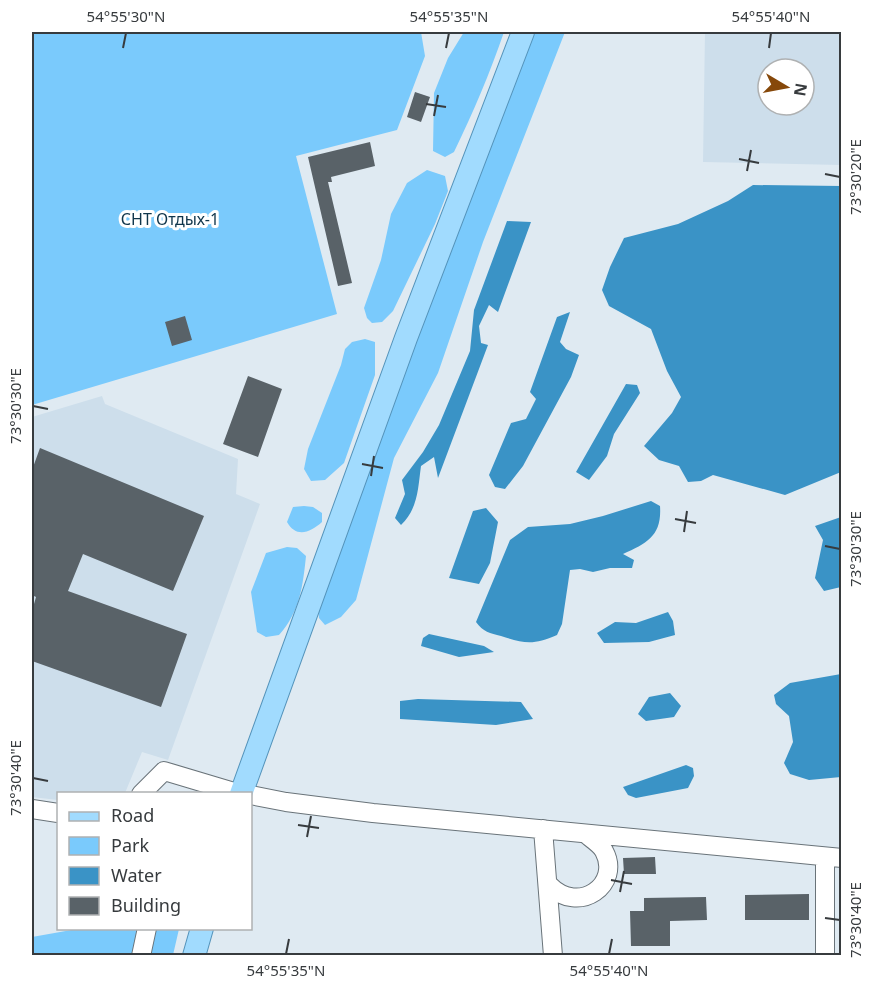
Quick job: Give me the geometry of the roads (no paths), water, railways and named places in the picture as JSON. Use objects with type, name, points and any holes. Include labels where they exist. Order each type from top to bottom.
[{"type":"main road","points":[[242,792],[406,338],[523,32]]},
{"type":"main road","points":[[194,956],[201,930]]},
{"type":"street","points":[[143,792],[164,771],[194,787],[228,792]]},
{"type":"street","points":[[252,795],[373,813],[833,858],[825,956]]},
{"type":"street","points":[[32,809],[57,813]]},
{"type":"street","points":[[543,829],[553,956]]},
{"type":"street","points":[[549,885],[557,894],[572,899],[590,896],[603,884],[608,867],[604,850],[587,835]]},
{"type":"street","points":[[141,956],[147,930]]},
{"type":"water","points":[[753,185],[841,186],[841,472],[785,495],[713,475],[701,481],[688,482],[679,466],[659,460],[644,446],[672,413],[681,397],[667,371],[651,329],[609,306],[602,290],[624,238],[678,224],[728,201]]},
{"type":"water","points":[[507,221],[531,222],[498,312],[489,305],[479,326],[481,343],[488,345],[438,478],[434,457],[421,466],[414,505],[401,525],[395,518],[405,494],[402,480],[439,425],[470,351],[474,310]]},
{"type":"water","points":[[570,312],[560,342],[566,349],[579,355],[571,377],[523,466],[505,489],[495,487],[489,475],[511,423],[526,419],[536,399],[530,392],[557,317]]},
{"type":"water","points":[[626,384],[637,385],[640,393],[614,434],[607,456],[589,480],[576,472]]},
{"type":"water","points":[[651,501],[660,506],[659,524],[652,537],[646,542],[623,554],[634,560],[632,568],[610,568],[593,572],[580,569],[570,570],[562,624],[557,635],[536,642],[523,642],[487,632],[476,622],[510,540],[528,527],[570,524]]},
{"type":"water","points":[[486,508],[498,522],[490,563],[479,584],[449,578],[473,511]]},
{"type":"water","points":[[841,517],[841,587],[824,591],[815,578],[823,540],[815,526]]},
{"type":"water","points":[[668,612],[673,621],[675,635],[649,642],[604,643],[597,633],[615,622],[636,623]]},
{"type":"water","points":[[429,634],[484,646],[494,652],[459,657],[421,646],[423,638]]},
{"type":"water","points":[[841,674],[841,777],[809,780],[790,774],[784,763],[793,742],[789,716],[776,704],[774,695],[790,683]]},
{"type":"water","points":[[670,693],[681,706],[674,717],[646,721],[638,714],[649,697]]},
{"type":"water","points":[[418,699],[521,702],[533,719],[496,725],[400,719],[400,701]]},
{"type":"water","points":[[686,765],[693,768],[694,776],[688,788],[636,798],[628,795],[623,787]]},
{"type":"park label","name":"СНТ Отдых-1","points":[[170,219]]}]
